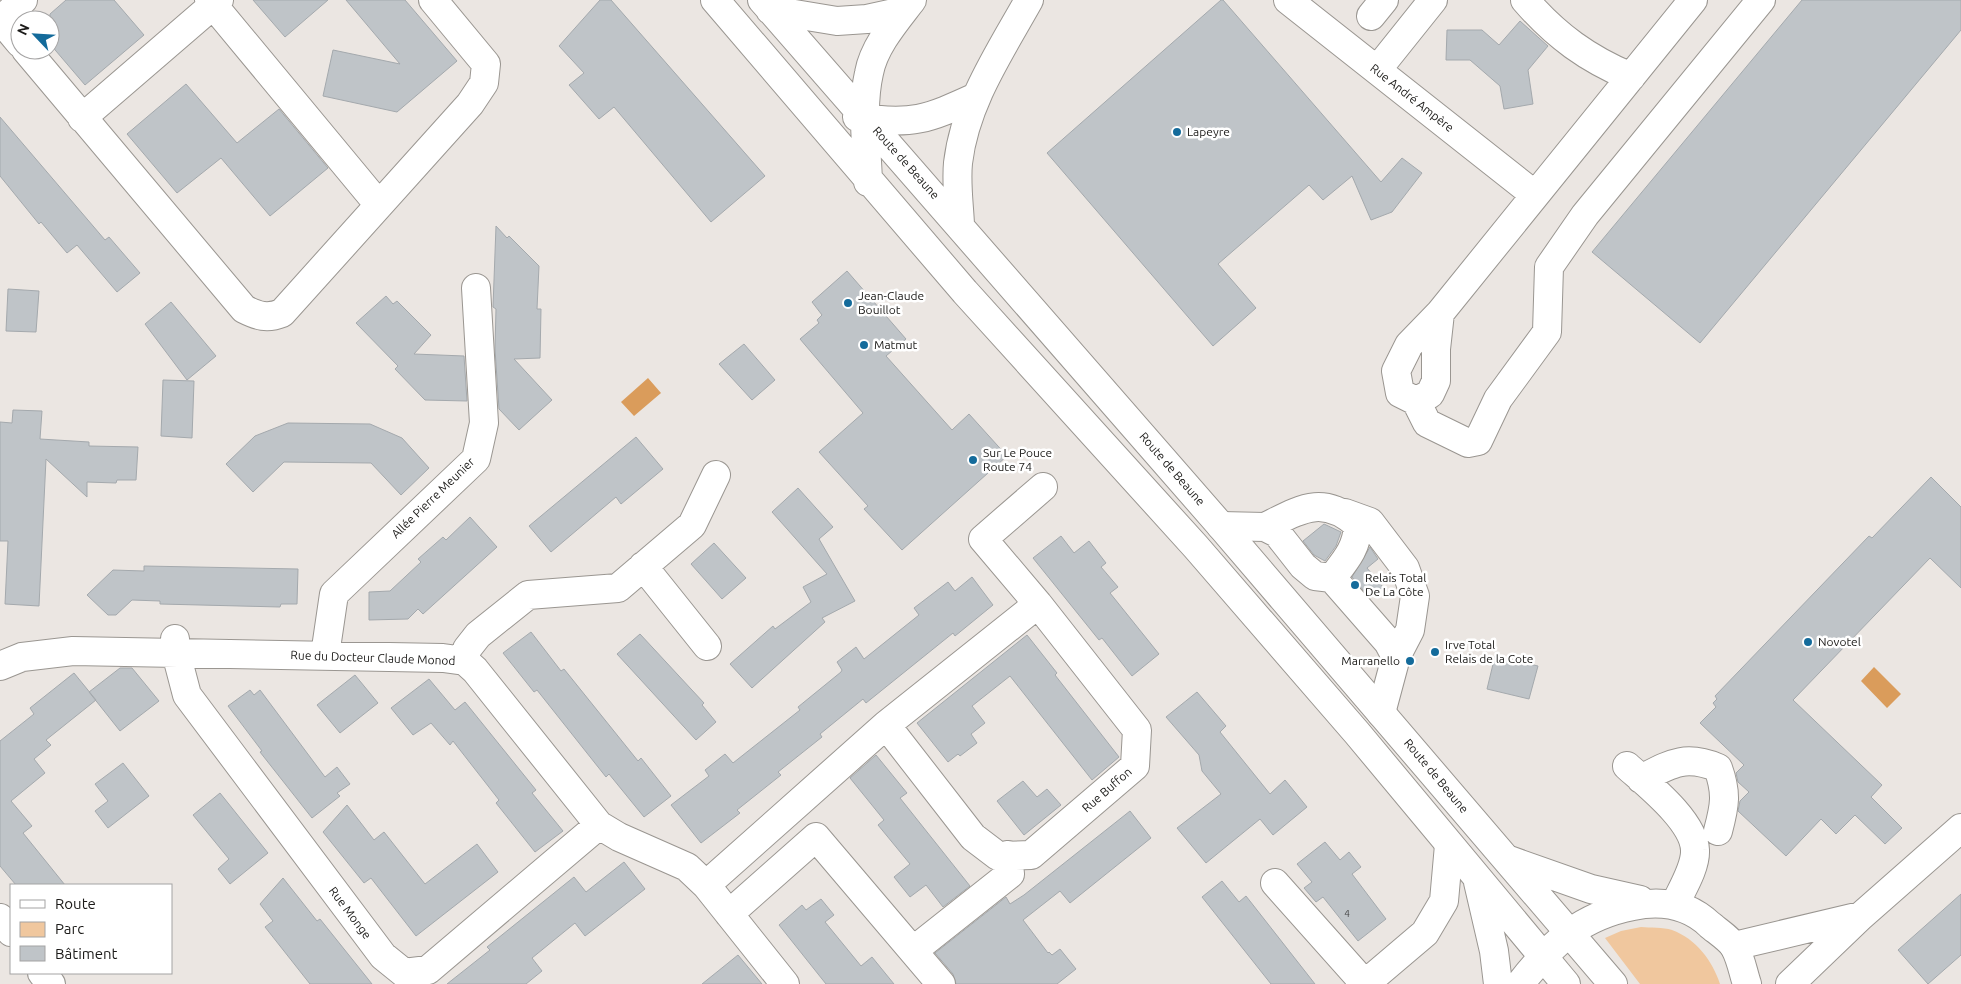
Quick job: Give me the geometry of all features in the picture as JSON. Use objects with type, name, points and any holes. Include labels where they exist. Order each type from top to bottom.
[{"type":"street","points":[[10,31],[0,19],[23,0]]},
{"type":"street","points":[[34,60],[244,309],[256,315],[270,318],[282,313],[470,104],[484,83],[486,64],[433,0]]},
{"type":"street","points":[[715,0],[868,182],[1196,547],[1357,733],[1566,984]]},
{"type":"street","points":[[960,224],[958,163],[963,137],[976,96],[1029,0]]},
{"type":"street","name":"Rue André Ampère","points":[[1288,0],[1535,195]]},
{"type":"street","points":[[1377,70],[1433,0]]},
{"type":"street","points":[[1525,0],[1540,17],[1570,44],[1600,64],[1631,77]]},
{"type":"street","points":[[1693,0],[1440,313],[1409,345],[1396,371],[1400,393],[1416,401],[1427,423],[1445,434],[1468,442],[1478,441],[1498,399],[1547,332],[1549,267],[1584,215],[1761,0]]},
{"type":"street","points":[[82,118],[214,2],[379,205]]},
{"type":"street","points":[[766,5],[837,21],[867,19],[908,6]]},
{"type":"street","name":"Route de Beaune","points":[[766,5],[960,224],[1222,526],[1613,984]]},
{"type":"street","points":[[868,182],[866,96],[872,62],[885,37],[908,6]]},
{"type":"street","points":[[807,109],[867,119],[906,122],[936,116],[976,96]]},
{"type":"street","name":"Allée Pierre Meunier","points":[[325,656],[334,594],[476,459],[484,423],[476,288]]},
{"type":"street","points":[[1416,401],[1430,394],[1436,381],[1436,349],[1440,313]]},
{"type":"street","points":[[465,661],[468,649],[478,635],[528,594],[618,588],[692,525],[716,475]]},
{"type":"street","name":"Rue Buffon","points":[[886,725],[972,837],[998,856],[1031,855],[1135,766],[1137,730],[1038,604],[983,539],[1043,487]]},
{"type":"street","points":[[1265,527],[1304,508],[1322,506],[1370,522],[1405,568],[1415,596],[1410,630],[1396,657],[1381,713]]},
{"type":"street","points":[[1332,578],[1352,553],[1357,540],[1358,525],[1344,513]]},
{"type":"street","points":[[1222,526],[1265,527],[1277,533],[1303,566],[1315,576],[1332,578],[1388,642],[1396,657]]},
{"type":"street","points":[[643,566],[707,646]]},
{"type":"street","points":[[706,885],[886,725],[1038,604]]},
{"type":"street","name":"Rue du Docteur Claude Monod","points":[[0,666],[22,657],[73,651],[176,646],[325,656],[443,658],[465,661],[475,670],[599,825],[619,837],[687,867],[706,885],[785,984]]},
{"type":"street","name":"Rue Monge","points":[[176,646],[187,696],[383,956],[404,972],[428,970],[599,825]]},
{"type":"street","points":[[1520,984],[1542,956],[1569,932],[1586,921],[1610,910],[1663,903],[1688,877],[1696,851],[1691,832],[1634,773],[1674,762],[1702,761],[1718,768],[1724,786],[1726,835],[1691,832]]},
{"type":"street","points":[[1790,984],[1861,916],[1961,828]]},
{"type":"street","points":[[729,914],[816,838],[914,950],[941,984]]},
{"type":"street","points":[[1275,884],[1365,984],[1425,933],[1444,901],[1448,844]]},
{"type":"street","points":[[914,950],[1010,874],[1008,856]]},
{"type":"street","points":[[1507,860],[1591,889],[1663,903],[1698,914],[1734,946],[1747,984]]},
{"type":"street","points":[[1477,878],[1494,951],[1498,984]]},
{"type":"street","points":[[1734,946],[1861,916]]},
{"type":"street","points":[[0,918],[10,931]]},
{"type":"street","points":[[43,974],[51,984]]},
{"type":"green space","points":[[1641,927],[1672,930],[1688,939],[1708,959],[1720,984],[1640,984],[1605,938],[1621,931]]},
{"type":"shaded area","points":[[648,378],[661,393],[634,416],[621,402]]},
{"type":"shaded area","points":[[1874,667],[1901,694],[1887,708],[1861,681]]},
{"type":"building","points":[[66,0],[114,0],[144,35],[85,85],[60,56],[60,10],[55,10]]},
{"type":"building","points":[[253,0],[328,0],[285,37]]},
{"type":"building","points":[[346,0],[405,0],[457,61],[397,112],[323,96],[333,50],[400,64]]},
{"type":"building","points":[[600,0],[611,0],[765,176],[711,222],[614,107],[599,119],[569,85],[584,73],[559,46]]},
{"type":"building","points":[[1223,0],[1381,182],[1402,158],[1422,173],[1392,212],[1371,220],[1352,176],[1323,200],[1309,185],[1218,264],[1256,308],[1213,346],[1047,153]]},
{"type":"building","points":[[1802,0],[1961,0],[1961,30],[1700,343],[1592,252]]},
{"type":"building","points":[[1520,21],[1548,46],[1528,70],[1533,104],[1504,109],[1500,86],[1470,60],[1446,60],[1447,30],[1482,30],[1499,45]]},
{"type":"building","points":[[186,84],[237,143],[279,109],[328,168],[270,216],[221,158],[177,193],[127,134]]},
{"type":"building","points":[[0,117],[105,240],[109,237],[140,273],[117,292],[77,245],[67,253],[41,222],[39,224],[0,176]]},
{"type":"building","points":[[496,226],[507,238],[509,236],[539,266],[537,309],[541,309],[540,358],[514,359],[552,400],[519,430],[499,409],[495,349],[496,309],[493,307]]},
{"type":"building","points":[[847,271],[906,339],[886,356],[952,430],[969,414],[1007,456],[902,550],[864,509],[868,506],[819,452],[863,413],[800,339],[819,323],[817,320],[822,315],[812,302]]},
{"type":"building","points":[[8,289],[39,291],[36,332],[6,331]]},
{"type":"building","points":[[386,296],[393,304],[397,301],[431,335],[414,354],[464,356],[467,401],[425,400],[395,369],[398,366],[356,323]]},
{"type":"building","points":[[171,302],[216,356],[187,380],[145,324]]},
{"type":"building","points":[[744,344],[775,380],[752,400],[719,364]]},
{"type":"building","points":[[163,380],[194,381],[192,438],[161,436]]},
{"type":"building","points":[[13,410],[42,411],[40,439],[89,442],[89,446],[138,447],[136,480],[117,480],[116,483],[87,482],[87,497],[46,459],[39,606],[5,604],[8,541],[0,541],[0,422],[12,423]]},
{"type":"building","points":[[288,423],[370,424],[402,438],[429,468],[401,495],[371,463],[284,462],[253,492],[226,464],[255,436]]},
{"type":"building","points":[[636,437],[663,469],[621,504],[616,497],[551,552],[529,526]]},
{"type":"building","name":"Novotel","points":[[1931,477],[1961,507],[1961,588],[1930,558],[1793,700],[1882,785],[1871,797],[1902,828],[1885,844],[1855,815],[1836,834],[1821,819],[1786,856],[1738,811],[1740,801],[1749,792],[1738,782],[1736,773],[1744,765],[1700,723],[1716,707],[1713,703],[1717,699],[1715,696],[1869,536],[1872,538]]},
{"type":"building","points":[[798,488],[833,527],[819,539],[855,601],[822,618],[825,622],[752,688],[730,664],[773,626],[775,629],[811,602],[803,587],[827,574],[772,512]]},
{"type":"building","points":[[470,517],[497,547],[423,614],[418,609],[408,619],[369,620],[369,592],[390,591],[421,562],[418,559],[443,537],[446,540]]},
{"type":"building","points":[[1324,524],[1341,532],[1336,546],[1325,561],[1314,555],[1303,541]]},
{"type":"building","points":[[1061,536],[1074,553],[1089,541],[1106,563],[1101,567],[1118,587],[1110,593],[1159,654],[1132,676],[1102,638],[1099,640],[1033,558]]},
{"type":"building","points":[[714,543],[746,578],[722,599],[691,564]]},
{"type":"building","points":[[1370,547],[1378,559],[1367,568],[1383,587],[1370,598],[1352,577]]},
{"type":"building","points":[[144,566],[298,569],[297,604],[281,604],[280,607],[160,604],[160,601],[132,600],[116,615],[108,615],[87,595],[113,570],[144,571]]},
{"type":"building","points":[[972,577],[993,605],[955,636],[953,633],[866,703],[863,699],[820,734],[822,737],[778,772],[781,775],[737,810],[740,813],[701,843],[671,805],[709,776],[705,770],[725,754],[733,763],[800,710],[798,707],[841,672],[842,670],[837,662],[856,647],[864,659],[919,615],[914,608],[948,582],[955,591]]},
{"type":"building","points":[[531,632],[561,671],[564,669],[638,761],[641,758],[671,796],[644,817],[609,774],[606,777],[537,690],[534,692],[503,653]]},
{"type":"building","points":[[640,634],[704,703],[702,705],[716,722],[696,740],[617,654]]},
{"type":"building","points":[[1027,635],[1057,673],[1055,675],[1119,757],[1092,780],[1010,676],[972,706],[985,723],[971,734],[977,743],[960,756],[958,754],[948,762],[917,723]]},
{"type":"building","points":[[1495,656],[1538,666],[1529,699],[1487,689]]},
{"type":"building","points":[[120,668],[132,668],[159,701],[120,731],[89,692]]},
{"type":"building","points":[[74,673],[96,700],[46,740],[51,745],[34,759],[45,773],[11,801],[32,826],[23,833],[64,884],[15,884],[0,866],[0,741],[34,714],[30,708]]},
{"type":"building","points":[[355,675],[378,703],[340,733],[317,705]]},
{"type":"building","points":[[429,679],[455,710],[465,702],[536,790],[532,793],[563,831],[535,852],[496,803],[499,800],[453,741],[450,745],[431,723],[413,735],[391,708]]},
{"type":"building","points":[[250,690],[254,695],[260,690],[325,777],[337,767],[350,784],[337,793],[340,796],[312,818],[260,752],[262,751],[228,706]]},
{"type":"building","points":[[1197,692],[1226,726],[1220,732],[1270,794],[1285,780],[1307,807],[1273,835],[1260,819],[1206,863],[1177,828],[1221,794],[1202,771],[1199,755],[1166,717]]},
{"type":"building","points":[[876,755],[907,793],[900,798],[970,886],[943,907],[926,885],[910,897],[894,877],[910,864],[878,825],[884,820],[850,778]]},
{"type":"building","points":[[123,763],[149,796],[108,828],[95,811],[108,801],[95,784]]},
{"type":"building","points":[[1023,781],[1037,797],[1047,789],[1061,805],[1024,835],[997,801]]},
{"type":"building","points":[[220,793],[268,853],[230,884],[218,869],[229,859],[193,815]]},
{"type":"building","points":[[347,805],[374,840],[384,832],[425,884],[477,844],[498,872],[416,936],[371,878],[364,883],[323,832]]},
{"type":"building","points":[[1130,811],[1151,838],[1070,903],[1060,891],[1023,920],[1048,953],[1052,955],[1060,949],[1076,969],[1057,984],[956,984],[953,974],[935,953],[1006,897],[1010,904],[1024,895]]},
{"type":"building","points":[[1325,842],[1340,860],[1349,852],[1361,867],[1352,874],[1386,919],[1358,941],[1323,897],[1316,902],[1304,888],[1312,882],[1297,864]]},
{"type":"building","points":[[624,862],[645,889],[585,936],[575,923],[532,958],[542,971],[526,984],[447,984],[490,950],[487,947],[574,877],[586,892]]},
{"type":"building","points":[[283,878],[317,921],[320,919],[372,984],[310,984],[265,927],[273,921],[260,904]]},
{"type":"building","points":[[1222,881],[1239,902],[1246,896],[1315,984],[1271,984],[1202,897]]},
{"type":"building","points":[[1961,894],[1961,955],[1928,984],[1898,950]]},
{"type":"building","points":[[821,899],[834,915],[825,922],[861,966],[872,957],[894,984],[826,984],[779,925],[802,905],[806,910]]},
{"type":"building","points":[[738,955],[762,984],[702,984]]},
{"type":"place","name":"Lapeyre","points":[[1177,132]]},
{"type":"place","name":"Jean-Claude Bouillot","points":[[848,303]]},
{"type":"place","name":"Matmut","points":[[864,345]]},
{"type":"place","name":"Sur Le Pouce Route 74","points":[[973,460]]},
{"type":"place","name":"Relais Total De La Côte","points":[[1355,585]]},
{"type":"place","name":"Novotel","points":[[1808,642]]},
{"type":"place","name":"Irve Total Relais de la Cote","points":[[1435,652]]},
{"type":"place","name":"Marranello","points":[[1410,661]]}]
